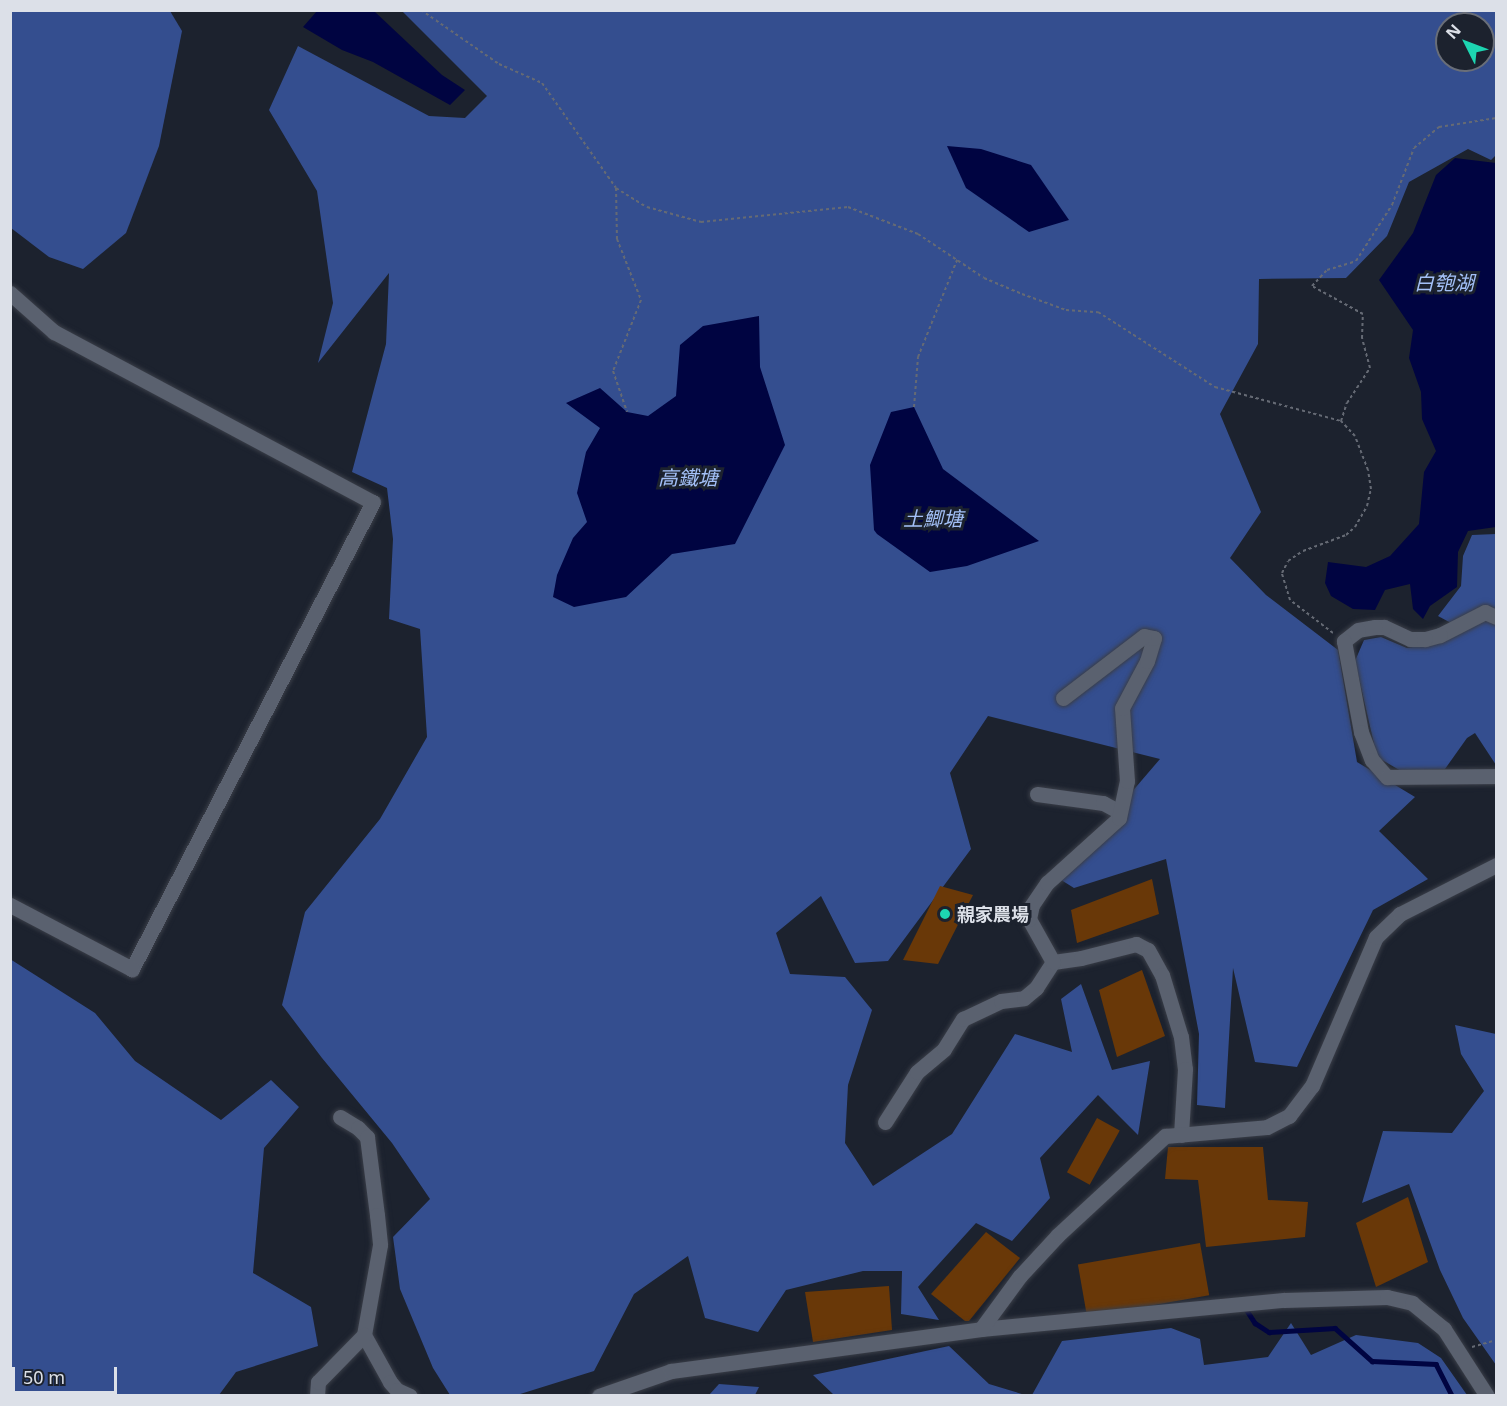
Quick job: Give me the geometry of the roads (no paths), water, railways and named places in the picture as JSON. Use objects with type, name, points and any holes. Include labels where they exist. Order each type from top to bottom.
[{"type":"lane","points":[[10,293],[54,332],[373,502],[132,969],[10,906]]},
{"type":"lane","points":[[1497,617],[1485,612],[1440,635],[1425,639],[1410,639],[1384,627],[1375,627],[1358,630],[1344,641],[1361,732],[1372,760],[1387,777],[1497,776]]},
{"type":"lane","points":[[1053,962],[1029,919],[1032,905],[1047,883],[1119,818],[1127,781],[1122,708],[1147,661],[1154,638],[1144,636],[1063,698]]},
{"type":"lane","points":[[1037,794],[1103,803],[1120,812]]},
{"type":"lane","points":[[981,1329],[1020,1276],[1059,1235],[1165,1136],[1267,1127],[1289,1116],[1312,1086],[1376,937],[1400,914],[1497,865]]},
{"type":"lane","points":[[885,1122],[917,1072],[944,1049],[963,1019],[1001,1001],[1024,999],[1036,988],[1053,962],[1082,958],[1136,944],[1148,950],[1162,975],[1181,1037],[1185,1069],[1181,1135]]},
{"type":"lane","points":[[317,1395],[318,1382],[363,1335],[380,1245],[367,1137],[358,1128],[340,1117]]},
{"type":"lane","points":[[599,1395],[671,1371],[981,1329],[1284,1300],[1380,1296],[1412,1304],[1424,1310],[1444,1329],[1460,1350],[1487,1395]]},
{"type":"lane","points":[[363,1335],[390,1382],[397,1390],[410,1395]]},
{"type":"water","points":[[317,11],[374,11],[442,75],[465,90],[450,105],[373,62],[342,50],[303,27]]},
{"type":"water","points":[[947,146],[981,149],[1031,165],[1069,220],[1029,232],[966,188]]},
{"type":"water","name":"白匏湖","points":[[1455,158],[1496,163],[1496,527],[1468,531],[1458,552],[1457,587],[1430,606],[1423,619],[1413,609],[1410,584],[1385,590],[1375,610],[1353,609],[1331,596],[1325,583],[1328,562],[1366,567],[1390,556],[1419,524],[1424,472],[1436,451],[1422,419],[1421,392],[1409,358],[1413,330],[1379,280],[1413,233],[1436,175]]},
{"type":"water","name":"高鐵塘","points":[[759,316],[760,367],[785,445],[735,544],[672,554],[626,597],[574,607],[553,597],[557,575],[573,538],[587,522],[577,493],[586,452],[600,428],[566,403],[600,388],[627,412],[648,416],[676,396],[680,345],[703,326]]},
{"type":"water","name":"土鯽塘","points":[[914,407],[943,469],[1039,541],[967,566],[930,572],[877,534],[874,530],[870,465],[891,412]]},
{"type":"waterway","points":[[1246,1309],[1255,1323],[1269,1332],[1335,1328],[1372,1361],[1436,1364],[1452,1396]]},
{"type":"place","name":"親家農場","points":[[945,914]]}]
